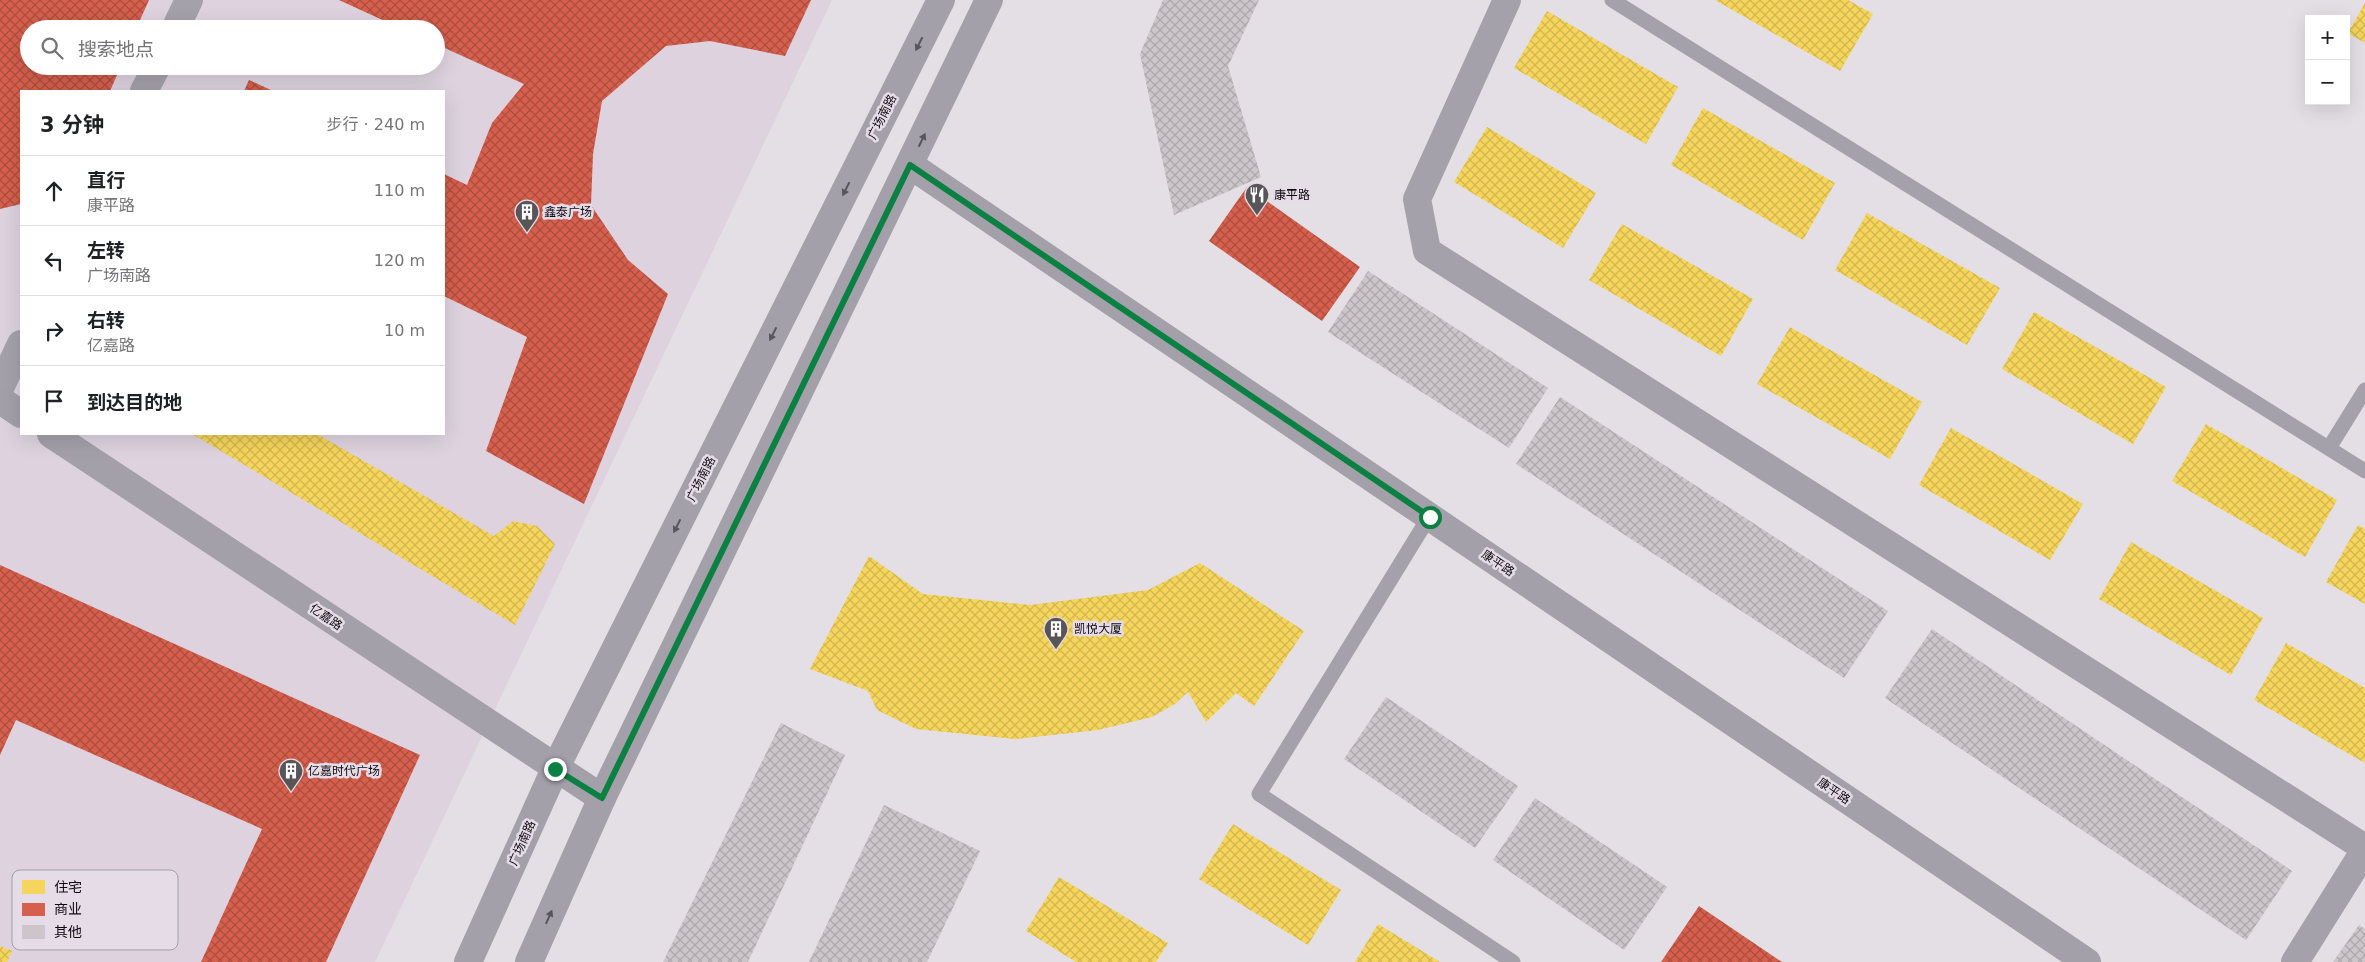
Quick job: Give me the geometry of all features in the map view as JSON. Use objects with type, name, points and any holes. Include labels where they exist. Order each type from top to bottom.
[{"type":"main road","name":"广场南路","points":[[468,962],[555,769],[941,0]]},
{"type":"main road","points":[[529,962],[602,798],[989,0]]},
{"type":"main road","name":"康平路","points":[[910,165],[2086,962]]},
{"type":"main road","points":[[0,400],[20,413]]},
{"type":"main road","name":"亿嘉路","points":[[53,435],[555,769],[602,798]]},
{"type":"street","points":[[179,20],[189,0]]},
{"type":"street","points":[[1507,0],[1417,199],[1427,251],[2365,849],[2295,962]]},
{"type":"street","points":[[145,90],[152,75]]},
{"type":"street","points":[[0,388],[20,346]]},
{"type":"lane","points":[[1612,0],[2365,472]]},
{"type":"lane","points":[[2329,448],[2365,390]]},
{"type":"lane","points":[[1430,517],[1259,794],[1513,962]]},
{"type":"shaded area","points":[[0,0],[832,0],[375,962],[0,962]]},
{"type":"building: 住宅","points":[[1715,0],[1848,0],[1873,14],[1840,71]]},
{"type":"building: 住宅","points":[[2365,3],[2365,43],[2350,34],[2350,29]]},
{"type":"building: 住宅","points":[[1547,11],[1678,87],[1646,144],[1514,68]]},
{"type":"building: 住宅","points":[[1703,108],[1835,183],[1803,240],[1671,165]]},
{"type":"building: 住宅","points":[[1487,127],[1596,193],[1563,248],[1454,182]]},
{"type":"building: 住宅","points":[[1867,213],[2000,288],[1967,345],[1835,270]]},
{"type":"building: 住宅","points":[[1622,224],[1753,299],[1721,356],[1589,280]]},
{"type":"building: 住宅","points":[[2034,312],[2166,387],[2133,444],[2002,369]]},
{"type":"building: 住宅","points":[[1790,327],[1922,402],[1890,459],[1757,384]]},
{"type":"building: 住宅","points":[[2206,424],[2337,500],[2305,557],[2172,481]]},
{"type":"building: 住宅","points":[[1951,428],[2083,504],[2050,560],[1919,485]]},
{"type":"building: 住宅","points":[[194,435],[319,435],[494,536],[513,521],[537,526],[555,544],[515,625]]},
{"type":"building: 住宅","points":[[2358,525],[2365,529],[2365,604],[2326,582]]},
{"type":"building: 住宅","points":[[2131,542],[2263,618],[2231,675],[2099,599]]},
{"type":"building: 住宅","name":"凯悦大厦","points":[[869,556],[923,594],[1030,605],[1148,590],[1200,563],[1304,631],[1254,706],[1236,693],[1206,722],[1188,692],[1175,704],[1152,717],[1098,730],[1015,739],[916,729],[877,710],[868,691],[810,669]]},
{"type":"building: 住宅","points":[[20,603],[395,773],[356,858],[0,696],[0,646]]},
{"type":"building: 住宅","points":[[2286,643],[2365,688],[2365,763],[2254,700]]},
{"type":"building: 住宅","points":[[1233,824],[1341,890],[1308,945],[1199,879]]},
{"type":"building: 住宅","points":[[1059,877],[1168,943],[1156,962],[1076,962],[1026,931]]},
{"type":"building: 住宅","points":[[1378,924],[1440,962],[1355,962]]},
{"type":"building: 住宅","points":[[0,946],[12,951],[7,962],[0,962]]},
{"type":"building: 商业","points":[[0,0],[149,0],[140,20],[20,20],[20,75],[117,75],[110,90],[20,90],[20,204],[0,209]]},
{"type":"building: 商业","name":"鑫泰广场","points":[[339,0],[811,0],[785,56],[710,41],[666,46],[602,101],[593,154],[591,205],[628,260],[668,294],[584,504],[486,451],[527,337],[445,296],[445,174],[467,185],[492,123],[524,84],[445,48],[445,20],[382,20]]},
{"type":"building: 商业","points":[[249,80],[271,90],[244,90]]},
{"type":"building: 商业","points":[[1247,187],[1360,267],[1322,321],[1209,241]]},
{"type":"building: 商业","name":"亿嘉时代广场","points":[[0,565],[420,755],[326,962],[201,962],[262,829],[16,720],[0,755]]},
{"type":"building: 商业","points":[[1699,906],[1782,962],[1661,962]]},
{"type":"building: 其他","points":[[1163,0],[1259,0],[1228,66],[1261,177],[1174,215],[1140,54]]},
{"type":"building: 其他","points":[[1368,271],[1548,388],[1509,448],[1328,332]]},
{"type":"building: 其他","points":[[1560,397],[1888,611],[1844,678],[1516,464]]},
{"type":"building: 其他","points":[[1932,629],[2292,871],[2246,940],[1885,698]]},
{"type":"building: 其他","points":[[1386,697],[1518,786],[1475,848],[1344,759]]},
{"type":"building: 其他","points":[[781,723],[845,755],[748,962],[663,962]]},
{"type":"building: 其他","points":[[1535,798],[1667,887],[1624,950],[1493,860]]},
{"type":"building: 其他","points":[[884,805],[980,851],[927,962],[809,962]]},
{"type":"building: 其他","points":[[2359,925],[2365,929],[2365,962],[2333,962]]},
{"type":"place","name":"康平路","points":[[1257,216]]},
{"type":"place","name":"鑫泰广场","points":[[527,233]]},
{"type":"place","name":"凯悦大厦","points":[[1056,650]]},
{"type":"place","name":"亿嘉时代广场","points":[[291,792]]},
{"type":"route","points":[[555,769],[602,798],[910,165],[1430,517]]}]
